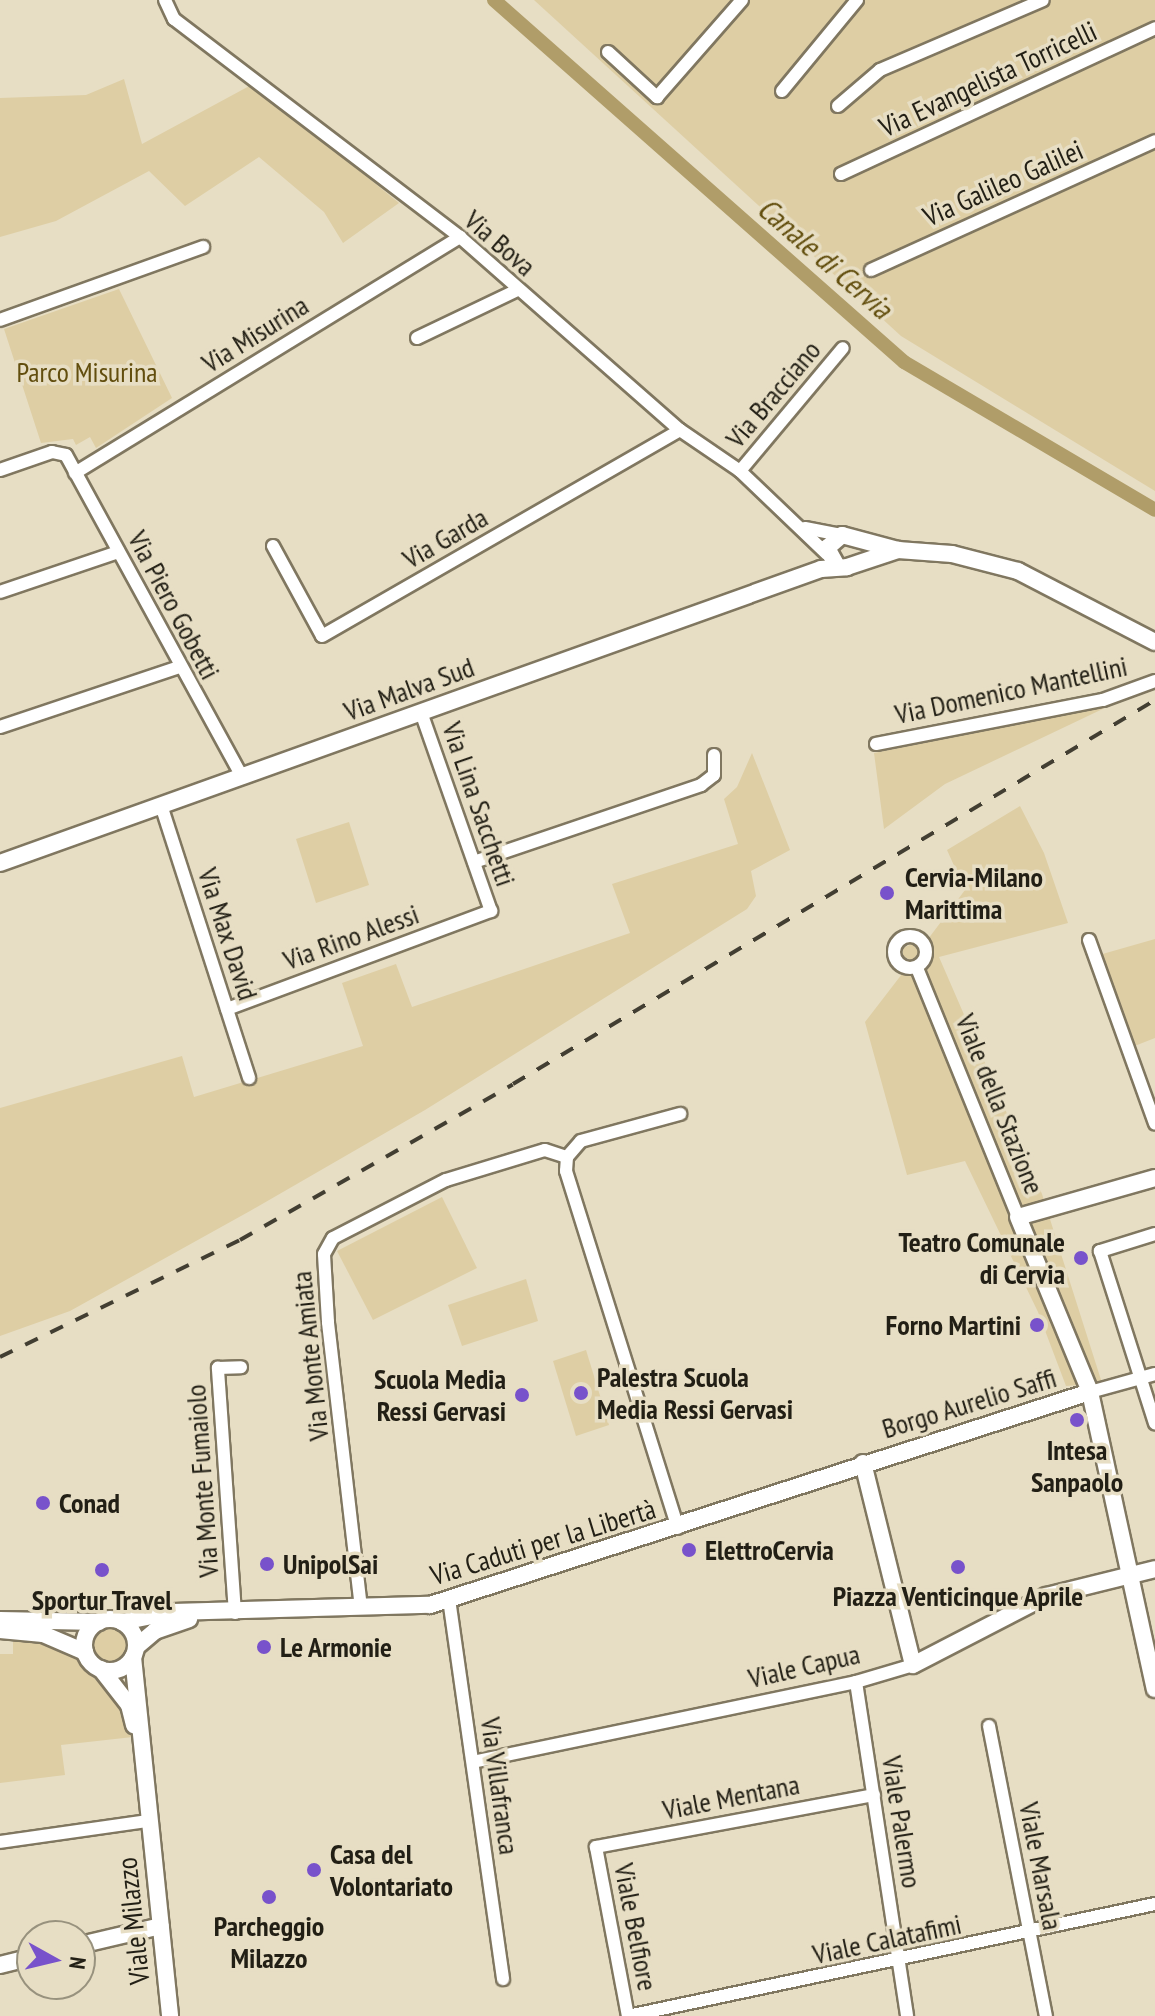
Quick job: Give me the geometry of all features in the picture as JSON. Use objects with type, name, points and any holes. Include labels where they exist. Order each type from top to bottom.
[{"type":"street","name":"Via Bova","points":[[165,0],[174,19],[460,237],[680,430],[740,471],[832,560]]},
{"type":"street","points":[[608,52],[657,97],[742,0]]},
{"type":"street","points":[[782,91],[857,0]]},
{"type":"street","points":[[838,106],[880,70],[1043,0]]},
{"type":"street","name":"Via Evangelista Torricelli","points":[[841,174],[1155,28]]},
{"type":"street","name":"Via Galileo Galilei","points":[[871,270],[1155,141]]},
{"type":"street","name":"Via Misurina","points":[[75,473],[460,237]]},
{"type":"street","points":[[0,320],[203,247]]},
{"type":"street","points":[[417,338],[517,290]]},
{"type":"street","name":"Via Bracciano","points":[[740,471],[843,348]]},
{"type":"street","name":"Via Garda","points":[[273,546],[322,636],[680,430]]},
{"type":"street","name":"Via Piero Gobetti","points":[[0,470],[52,452],[66,455],[179,667],[242,776]]},
{"type":"street","points":[[802,528],[898,550],[952,554],[1018,571],[1155,642]]},
{"type":"street","points":[[832,560],[829,543],[849,538]]},
{"type":"street","points":[[849,538],[856,562],[898,550]]},
{"type":"street","points":[[0,592],[118,552]]},
{"type":"street","name":"Via Malva Sud","points":[[0,863],[832,560],[856,562]]},
{"type":"street","points":[[0,727],[179,667]]},
{"type":"street","name":"Via Domenico Mantellini","points":[[876,744],[1103,700],[1155,681]]},
{"type":"street","name":"Via Lina Sacchetti","points":[[421,712],[491,911]]},
{"type":"street","points":[[474,862],[701,785],[714,775],[714,755]]},
{"type":"street","name":"Via Max David","points":[[161,805],[249,1078]]},
{"type":"street","name":"Via Rino Alessi","points":[[227,1009],[491,911]]},
{"type":"street","points":[[1089,940],[1155,1123]]},
{"type":"street","name":"Viale della Stazione","points":[[917,968],[1090,1392],[1155,1689]]},
{"type":"street","points":[[678,1528],[566,1171],[567,1157],[581,1141],[680,1114]]},
{"type":"street","name":"Via Monte Amiata","points":[[361,1608],[324,1254],[333,1238],[446,1180],[545,1150],[567,1157]]},
{"type":"street","points":[[1018,1217],[1155,1178]]},
{"type":"street","points":[[1155,1234],[1100,1251],[1155,1423]]},
{"type":"street","name":"Via Monte Fumaiolo","points":[[231,1613],[218,1368],[241,1367]]},
{"type":"street","points":[[1090,1392],[1155,1374]]},
{"type":"street","name":"Borgo Aurelio Saffi","points":[[863,1463],[1090,1392]]},
{"type":"street","points":[[863,1463],[913,1665]]},
{"type":"street","name":"Via Caduti per la Libertà","points":[[122,1622],[172,1612],[361,1608],[449,1599],[678,1528],[863,1463]]},
{"type":"street","name":"Viale Capua","points":[[473,1762],[856,1682],[913,1665],[1046,1596],[1155,1569]]},
{"type":"street","name":"Via Villafranca","points":[[449,1599],[503,1979]]},
{"type":"street","name":"Via Caduti per la Libertà","points":[[134,1652],[174,1621],[231,1613]]},
{"type":"street","points":[[0,1620],[122,1622],[133,1633],[134,1652],[116,1670],[101,1669],[85,1652],[43,1634],[0,1630]]},
{"type":"street","points":[[85,1652],[85,1638],[99,1622]]},
{"type":"street","name":"Viale Milazzo","points":[[134,1652],[148,1821],[170,2016]]},
{"type":"street","name":"Viale Milazzo","points":[[101,1669],[129,1705],[143,1760]]},
{"type":"street","name":"Viale Palermo","points":[[856,1682],[907,2016]]},
{"type":"street","name":"Viale Marsala","points":[[989,1726],[1046,2016]]},
{"type":"street","name":"Viale Mentana","points":[[596,1847],[874,1795]]},
{"type":"street","name":"Viale Milazzo","points":[[0,1842],[148,1821]]},
{"type":"street","name":"Viale Belfiore","points":[[596,1847],[628,2016]]},
{"type":"street","name":"Viale Calatafimi","points":[[628,2016],[899,1962],[1155,1904]]},
{"type":"street","points":[[96,1941],[161,1926]]},
{"type":"green space","points":[[534,0],[1155,0],[1155,491],[901,336]]},
{"type":"green space","points":[[124,79],[142,144],[253,84],[399,203],[343,243],[324,212],[259,157],[185,206],[149,171],[56,221],[0,237],[0,98],[86,95]]},
{"type":"green space","name":"Parco Misurina","points":[[119,289],[172,398],[96,448],[90,437],[76,445],[73,439],[41,443],[4,329]]},
{"type":"green space","points":[[1111,705],[945,784],[884,829],[874,753]]},
{"type":"green space","points":[[752,753],[790,850],[751,871],[756,896],[747,909],[425,1110],[250,1211],[70,1311],[0,1336],[0,1108],[182,1056],[194,1097],[363,1046],[342,983],[396,964],[412,1007],[630,933],[612,884],[738,844],[724,799],[737,787]]},
{"type":"green space","points":[[1020,806],[1044,853],[1068,923],[939,957],[1042,1194],[1102,1383],[1066,1386],[1038,1312],[965,1161],[907,1175],[865,1022],[912,961],[903,956],[903,948],[912,944],[919,951],[965,890],[947,850]]},
{"type":"green space","points":[[349,822],[369,885],[316,903],[296,839]]},
{"type":"green space","points":[[1155,939],[1155,1038],[1132,1047],[1099,955]]},
{"type":"green space","points":[[442,1197],[477,1268],[373,1320],[337,1251]]},
{"type":"green space","points":[[526,1279],[538,1321],[462,1346],[448,1305]]},
{"type":"green space","name":"Palestra Scuola Media Ressi Gervasi","points":[[586,1350],[609,1425],[576,1436],[553,1361]]},
{"type":"green space","points":[[110,1627],[123,1632],[128,1645],[123,1658],[110,1663],[97,1658],[92,1645],[97,1632]]},
{"type":"green space","points":[[13,1637],[64,1648],[127,1714],[133,1737],[61,1745],[65,1775],[0,1783],[0,1654],[13,1654]]},
{"type":"waterway","name":"Canale di Cervia","points":[[494,0],[904,362],[1155,510]]},
{"type":"railway","points":[[0,1357],[240,1240],[513,1084],[1155,700]]},
{"type":"place","name":"Cervia-Milano Marittima","points":[[887,893]]},
{"type":"place","name":"Teatro Comunale di Cervia","points":[[1081,1258]]},
{"type":"place","name":"Forno Martini","points":[[1037,1325]]},
{"type":"place","name":"Palestra Scuola Media Ressi Gervasi","points":[[581,1393]]},
{"type":"place","name":"Scuola Media Ressi Gervasi","points":[[522,1395]]},
{"type":"place","name":"Intesa Sanpaolo","points":[[1077,1420]]},
{"type":"place","name":"Conad","points":[[43,1503]]},
{"type":"place","name":"ElettroCervia","points":[[689,1550]]},
{"type":"place","name":"UnipolSai","points":[[267,1564]]},
{"type":"place","name":"Piazza Venticinque Aprile","points":[[958,1567]]},
{"type":"place","name":"Sportur Travel","points":[[102,1570]]},
{"type":"place","name":"Le Armonie","points":[[264,1647]]},
{"type":"place","name":"Casa del Volontariato","points":[[314,1870]]},
{"type":"place","name":"Parcheggio Milazzo","points":[[269,1897]]}]
